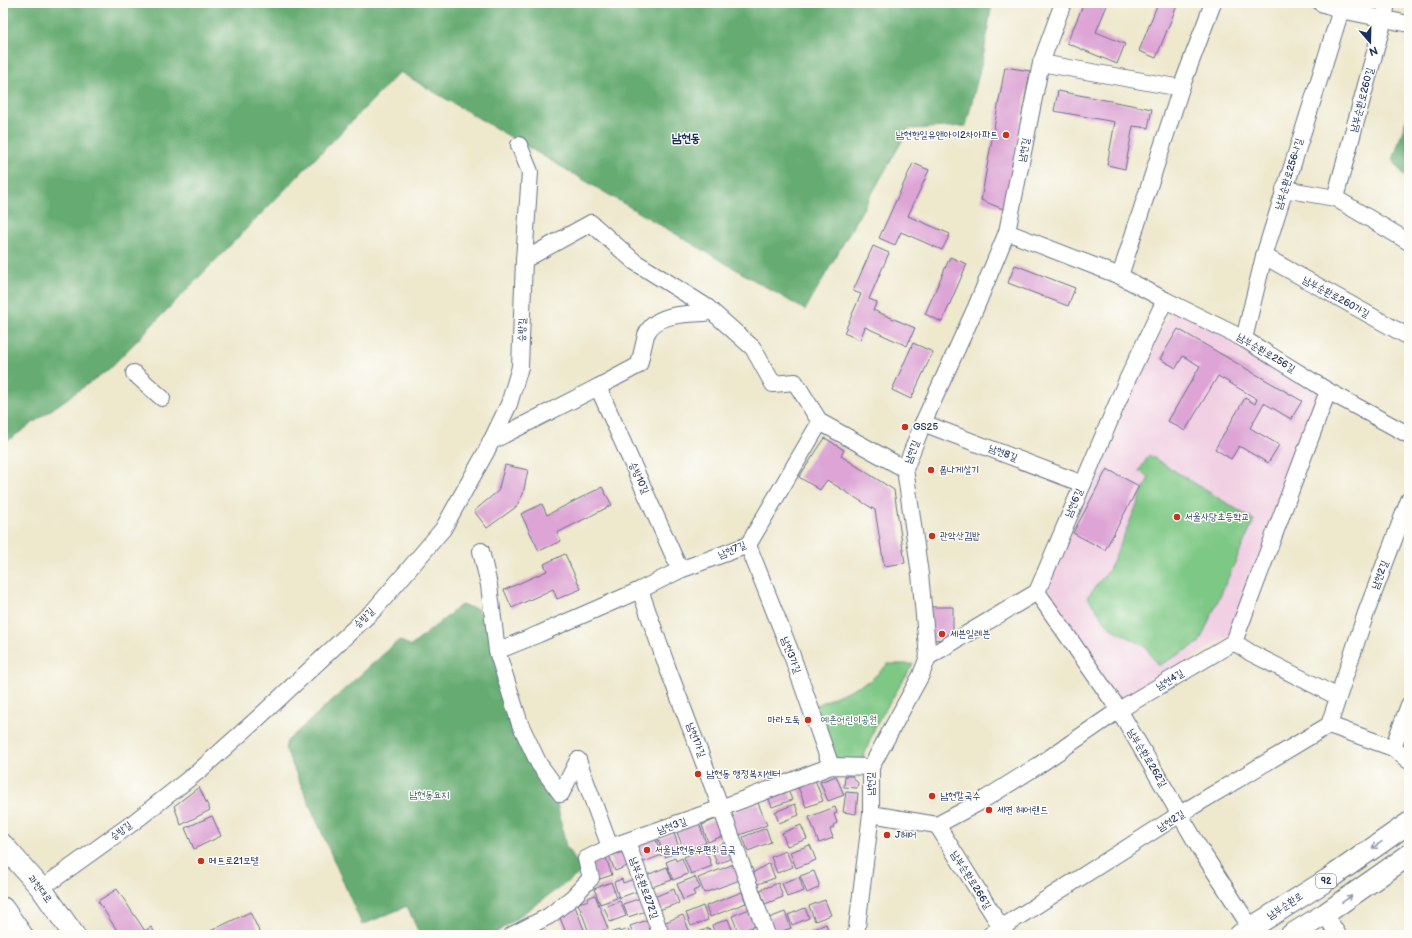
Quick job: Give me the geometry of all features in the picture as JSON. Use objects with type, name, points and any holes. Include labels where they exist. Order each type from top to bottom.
[{"type":"main road","name":"남부순환로","points":[[1246,932],[1327,880],[1409,823]]},
{"type":"main road","name":"과천대로","points":[[3,845],[41,888],[74,935]]},
{"type":"main road","name":"92","points":[[1291,935],[1325,914],[1409,855]]},
{"type":"main road","points":[[3,908],[22,935]]},
{"type":"street","name":"남현길","points":[[856,935],[871,814],[871,766],[921,675],[928,657],[920,574],[905,469],[923,422],[976,307],[1007,232],[1041,63],[1063,3]]},
{"type":"street","points":[[1120,276],[1181,88],[1213,3]]},
{"type":"street","points":[[1321,3],[1341,10],[1385,11],[1409,24]]},
{"type":"street","name":"남부순환로256나길","points":[[1244,339],[1264,256],[1341,10]]},
{"type":"street","name":"남부순환로260길","points":[[1335,198],[1385,11]]},
{"type":"street","points":[[1041,63],[1181,88]]},
{"type":"street","name":"승방길","points":[[53,880],[134,822],[200,770],[256,720],[375,609],[443,530],[509,404],[520,367],[524,260],[530,172],[519,144]]},
{"type":"street","points":[[1284,189],[1335,198],[1409,242]]},
{"type":"street","points":[[524,260],[591,223],[635,262],[707,306],[753,348],[773,384],[795,382],[820,422],[905,469]]},
{"type":"street","name":"남부순환로256길","points":[[1007,232],[1120,276],[1244,339],[1328,391],[1409,435]]},
{"type":"street","name":"남부순환로260가길","points":[[1264,256],[1409,337]]},
{"type":"street","name":"남현6길","points":[[1037,592],[1127,380],[1165,300]]},
{"type":"street","points":[[490,442],[639,365],[646,335],[652,326],[669,316],[705,313]]},
{"type":"street","points":[[134,373],[162,398]]},
{"type":"street","name":"승방10길","points":[[598,387],[680,570]]},
{"type":"street","points":[[1328,391],[1234,642],[1251,653],[1338,697]]},
{"type":"street","name":"남현7길","points":[[497,651],[640,590],[680,570],[748,545],[820,422]]},
{"type":"street","name":"남현8길","points":[[923,422],[1083,484]]},
{"type":"street","name":"남현2길","points":[[999,933],[1180,814],[1329,725],[1366,613],[1409,500]]},
{"type":"street","name":"남현3가길","points":[[748,545],[791,654],[831,766]]},
{"type":"street","points":[[481,551],[489,585],[497,651],[520,724],[539,764],[561,794],[578,760],[610,847]]},
{"type":"street","name":"남현1가길","points":[[640,590],[767,935]]},
{"type":"street","points":[[928,657],[1037,592]]},
{"type":"street","name":"남부순환로262길","points":[[1037,592],[1119,710],[1180,814],[1246,932]]},
{"type":"street","name":"남현4길","points":[[936,825],[969,808],[1039,765],[1119,710],[1234,642]]},
{"type":"street","points":[[1393,748],[1409,705]]},
{"type":"street","points":[[1329,725],[1393,748],[1409,761]]},
{"type":"street","name":"남현3길","points":[[512,935],[549,916],[573,897],[591,878],[586,859],[610,847],[721,808],[831,766],[871,766]]},
{"type":"street","points":[[871,814],[936,825]]},
{"type":"street","name":"남부순환로266길","points":[[936,825],[999,933]]},
{"type":"street","name":"남부순환로272길","points":[[627,842],[661,935]]},
{"type":"street","points":[[1325,914],[1338,935]]},
{"type":"shaded area","name":"서울사당초등학교","points":[[1173,309],[1328,391],[1238,629],[1119,704],[1046,587],[1134,384]]},
{"type":"green space","points":[[3,3],[992,3],[984,53],[966,126],[909,129],[805,310],[400,72],[109,369],[3,444]]},
{"type":"green space","points":[[1409,111],[1409,182],[1393,160]]},
{"type":"green space","points":[[1149,455],[1254,520],[1199,643],[1158,666],[1145,646],[1110,628],[1087,597],[1109,570],[1149,477],[1139,471]]},
{"type":"green space","name":"남현동요지","points":[[461,605],[478,609],[495,639],[517,723],[553,784],[566,847],[576,861],[587,868],[493,935],[420,935],[407,906],[362,925],[285,748],[287,741],[399,640],[411,646]]},
{"type":"green space","name":"예촌어린이공원","points":[[888,664],[913,664],[875,727],[862,761],[834,762],[815,706],[871,680]]},
{"type":"building","points":[[544,3],[556,3],[556,4],[545,6]]},
{"type":"building","points":[[1084,3],[1108,3],[1096,32],[1125,44],[1117,64],[1067,43]]},
{"type":"building","points":[[1158,3],[1178,3],[1156,58],[1139,51]]},
{"type":"building","name":"남현한일유앤아이2차아파트","points":[[1005,67],[1030,71],[1006,204],[1003,209],[981,200]]},
{"type":"building","points":[[1058,91],[1152,109],[1148,128],[1133,126],[1125,169],[1107,165],[1115,122],[1054,111]]},
{"type":"building","points":[[913,163],[929,170],[908,216],[950,234],[942,250],[901,232],[895,245],[879,238]]},
{"type":"building","points":[[873,246],[889,253],[869,299],[877,302],[873,310],[915,328],[907,346],[865,327],[860,340],[844,333],[861,294],[853,291]]},
{"type":"building","points":[[950,257],[967,264],[942,322],[925,314]]},
{"type":"building","points":[[1015,265],[1075,288],[1068,306],[1008,283]]},
{"type":"building","points":[[1178,329],[1302,401],[1291,419],[1264,403],[1250,428],[1279,445],[1268,463],[1239,446],[1231,459],[1215,449],[1245,398],[1255,404],[1257,399],[1218,376],[1185,431],[1168,421],[1200,366],[1183,356],[1176,368],[1160,359]]},
{"type":"building","points":[[913,343],[933,352],[911,399],[892,390]]},
{"type":"building","points":[[825,438],[844,450],[841,456],[894,490],[905,563],[884,566],[875,510],[827,480],[820,490],[799,477]]},
{"type":"building","points":[[505,465],[528,470],[523,494],[516,507],[487,528],[474,511],[498,491]]},
{"type":"building","points":[[1107,469],[1139,486],[1105,550],[1073,533]]},
{"type":"building","points":[[602,487],[612,505],[557,533],[561,541],[539,551],[521,514],[542,504],[547,515]]},
{"type":"building","points":[[565,554],[581,589],[557,599],[553,589],[512,608],[504,590],[547,571],[544,564]]},
{"type":"building","points":[[929,607],[953,607],[953,639],[929,640]]},
{"type":"building","points":[[836,776],[844,795],[828,801],[820,782]]},
{"type":"building","points":[[845,776],[852,776],[858,783],[857,788],[844,787]]},
{"type":"building","points":[[815,780],[823,801],[806,807],[798,787]]},
{"type":"building","points":[[199,787],[210,810],[181,825],[174,806]]},
{"type":"building","points":[[788,790],[792,800],[772,807],[768,797]]},
{"type":"building","points":[[846,792],[858,793],[856,814],[843,812]]},
{"type":"building","points":[[758,803],[767,825],[737,836],[728,814]]},
{"type":"building","points":[[795,804],[799,815],[779,823],[775,812]]},
{"type":"building","points":[[835,807],[837,813],[834,814],[837,823],[830,829],[833,838],[819,843],[809,817]]},
{"type":"building","points":[[212,816],[221,836],[194,849],[185,828]]},
{"type":"building","points":[[716,819],[720,821],[725,835],[708,842],[702,825]]},
{"type":"building","points":[[699,823],[706,843],[684,851],[677,832]]},
{"type":"building","points":[[801,825],[807,839],[787,846],[782,833]]},
{"type":"building","points":[[766,828],[771,842],[748,851],[743,837]]},
{"type":"building","points":[[674,833],[680,851],[665,857],[658,839]]},
{"type":"building","points":[[655,838],[662,855],[641,863],[636,851],[640,843]]},
{"type":"building","points":[[726,842],[732,858],[717,864],[711,848]]},
{"type":"building","points":[[810,845],[816,860],[796,868],[790,852]]},
{"type":"building","points":[[705,848],[712,866],[691,874],[684,857]]},
{"type":"building","points":[[625,851],[630,865],[615,871],[609,855],[617,852],[618,854]]},
{"type":"building","points":[[786,851],[793,867],[777,873],[771,857]]},
{"type":"building","points":[[606,858],[612,875],[597,880],[591,864]]},
{"type":"building","points":[[675,858],[676,861],[682,858],[688,874],[673,880],[666,862]]},
{"type":"building","points":[[769,863],[775,878],[755,885],[751,874]]},
{"type":"building","points":[[734,864],[740,880],[704,893],[698,878]]},
{"type":"building","points":[[667,867],[672,880],[649,888],[644,876]]},
{"type":"building","points":[[814,871],[819,884],[818,888],[807,893],[800,876]]},
{"type":"building","points":[[695,877],[700,888],[693,891],[695,895],[683,900],[677,884]]},
{"type":"building","points":[[799,877],[804,891],[787,897],[782,883]]},
{"type":"building","points":[[622,879],[623,883],[634,879],[638,891],[619,898],[614,882]]},
{"type":"building","points":[[611,882],[617,898],[600,904],[594,889]]},
{"type":"building","points":[[778,883],[783,897],[765,904],[760,890]]},
{"type":"building","points":[[117,889],[145,931],[151,927],[157,935],[120,935],[98,901]]},
{"type":"building","points":[[674,889],[679,903],[659,910],[654,897]]},
{"type":"building","points":[[742,892],[746,903],[710,917],[706,906]]},
{"type":"building","points":[[595,895],[608,929],[590,935],[578,903],[589,900],[588,898]]},
{"type":"building","points":[[641,898],[646,911],[628,917],[623,904]]},
{"type":"building","points":[[825,900],[831,915],[815,921],[809,906]]},
{"type":"building","points":[[620,901],[626,916],[610,922],[604,907]]},
{"type":"building","points":[[575,906],[586,935],[567,935],[560,918],[563,910]]},
{"type":"building","points":[[703,906],[708,920],[691,926],[686,913]]},
{"type":"building","points":[[752,908],[758,925],[738,932],[732,916]]},
{"type":"building","points":[[805,908],[809,918],[792,925],[788,915]]},
{"type":"building","points":[[250,912],[261,935],[202,935]]},
{"type":"building","points":[[785,912],[791,928],[775,934],[769,918]]},
{"type":"building","points":[[683,915],[691,935],[667,935],[663,923]]},
{"type":"building","points":[[728,919],[734,935],[715,935],[712,925]]},
{"type":"building","points":[[647,920],[655,935],[634,935],[630,926]]},
{"type":"building","points":[[826,924],[830,935],[809,935],[808,932]]},
{"type":"building","points":[[709,928],[712,935],[694,935],[694,934]]},
{"type":"building","points":[[628,929],[630,935],[611,935],[610,933],[619,930],[620,932]]},
{"type":"building","points":[[803,930],[805,935],[791,935]]},
{"type":"building","points":[[546,931],[547,935],[535,935]]},
{"type":"place","name":"남현한일유앤아이2차아파트","points":[[1006,135]]},
{"type":"place","name":"GS25","points":[[905,427]]},
{"type":"place","name":"폼나게살기","points":[[931,470]]},
{"type":"place","name":"서울사당초등학교","points":[[1177,517]]},
{"type":"place","name":"관악산김밥","points":[[932,536]]},
{"type":"place","name":"세븐일레븐","points":[[942,634]]},
{"type":"place","name":"마라도둑","points":[[808,720]]},
{"type":"place","name":"남현동 행정복지센터","points":[[698,774]]},
{"type":"place","name":"남현칼국수","points":[[932,796]]},
{"type":"place","name":"세연 헤어랜드","points":[[989,810]]},
{"type":"place","name":"J헤어","points":[[887,835]]},
{"type":"place","name":"서울남현동우편취급국","points":[[647,850]]},
{"type":"place","name":"메트로21모텔","points":[[201,861]]},
{"type":"district","name":"남현동","points":[[686,138]]}]
